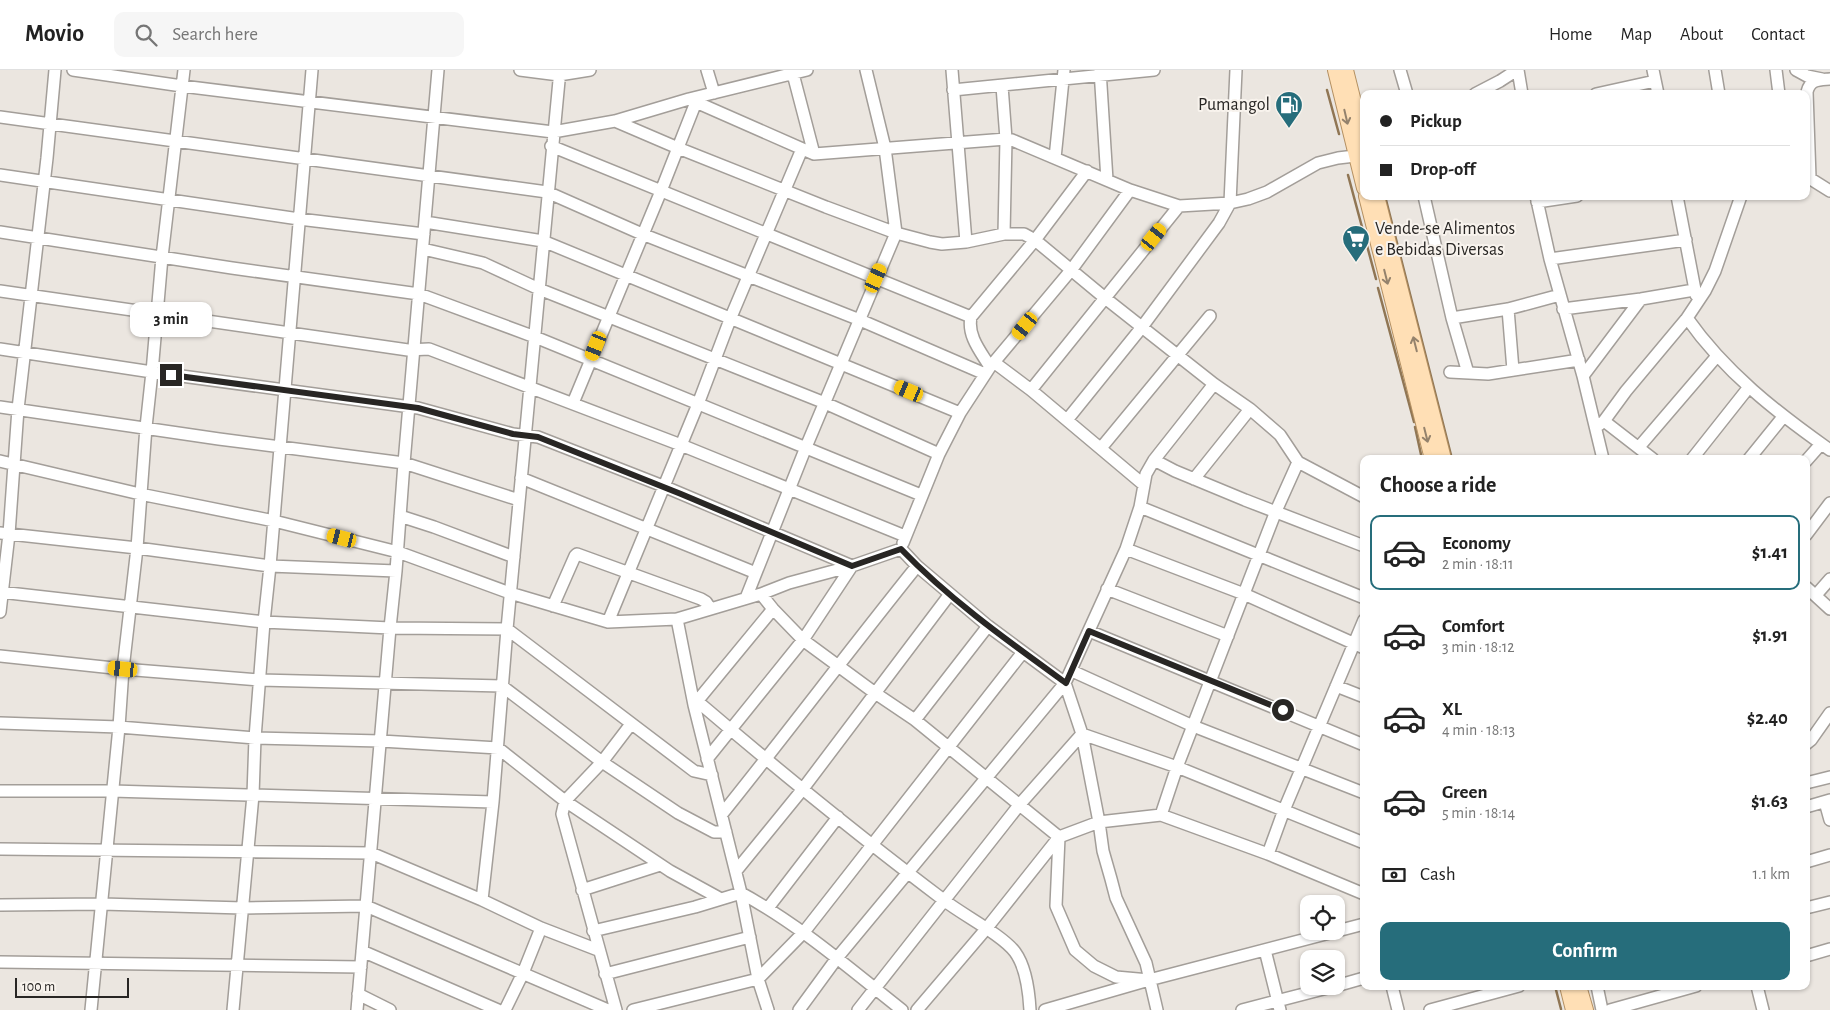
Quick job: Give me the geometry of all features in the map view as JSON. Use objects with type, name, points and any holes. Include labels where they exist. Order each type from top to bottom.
[{"type":"main road","points":[[1335,70],[1360,174]]},
{"type":"main road","points":[[1346,70],[1360,126]]},
{"type":"main road","points":[[1367,200],[1431,455]]},
{"type":"main road","points":[[1378,200],[1443,455]]},
{"type":"main road","points":[[1569,990],[1573,1010]]},
{"type":"main road","points":[[1581,990],[1586,1010]]},
{"type":"street","points":[[0,612],[5,533],[14,464],[18,410],[55,70]]},
{"type":"street","points":[[73,70],[182,86],[310,100],[435,118],[553,132],[614,121],[693,101],[714,93],[793,72],[807,70]]},
{"type":"street","points":[[91,1010],[123,669],[137,548],[140,494],[162,256],[184,70]]},
{"type":"street","points":[[233,1010],[253,795],[255,738],[264,622],[312,70]]},
{"type":"street","points":[[357,1010],[398,552],[438,70]]},
{"type":"street","points":[[520,70],[559,73],[590,70]]},
{"type":"street","points":[[707,70],[714,93]]},
{"type":"street","points":[[746,598],[806,447],[896,233],[885,148],[866,70]]},
{"type":"street","points":[[952,70],[966,242]]},
{"type":"street","points":[[953,90],[1002,86],[1063,75],[1154,70]]},
{"type":"street","points":[[1067,420],[1142,327],[1219,223],[1230,203],[1236,70]]},
{"type":"street","points":[[1400,70],[1406,90]]},
{"type":"street","points":[[1483,90],[1517,70],[1521,90]]},
{"type":"street","points":[[1715,70],[1718,90]]},
{"type":"street","points":[[1776,70],[1778,90]]},
{"type":"street","points":[[1796,70],[1812,78],[1827,79]]},
{"type":"street","points":[[793,72],[814,154]]},
{"type":"street","points":[[482,900],[493,802],[510,593],[559,73]]},
{"type":"street","points":[[1100,73],[1107,180]]},
{"type":"street","points":[[1054,158],[1063,75]]},
{"type":"street","points":[[1608,90],[1654,75],[1657,90]]},
{"type":"street","points":[[1808,90],[1810,84],[1814,80],[1827,79]]},
{"type":"street","points":[[1002,86],[1006,139],[1004,234]]},
{"type":"street","points":[[573,403],[661,191],[678,148],[693,101]]},
{"type":"street","points":[[693,101],[814,154],[1006,139],[1130,190],[1179,206],[1248,200],[1267,192],[1318,163],[1355,156]]},
{"type":"street","points":[[0,116],[547,192],[642,234],[860,320],[990,368],[1031,390],[1144,485]]},
{"type":"street","points":[[614,121],[784,189],[826,208],[896,233],[930,242],[949,244],[1004,234],[1024,234],[1035,240],[1072,269],[1105,298],[1214,384],[1250,409],[1280,435],[1298,462],[1360,495]]},
{"type":"street","points":[[551,146],[972,318]]},
{"type":"street","points":[[608,622],[698,404],[748,275],[802,149]]},
{"type":"street","points":[[990,368],[972,336],[970,326],[972,318],[1035,240],[1087,171]]},
{"type":"street","points":[[0,175],[299,219],[424,234]]},
{"type":"street","points":[[1810,179],[1830,191]]},
{"type":"street","points":[[901,549],[921,495],[960,412],[990,368],[1072,269],[1130,190]]},
{"type":"street","points":[[1425,200],[1452,318],[1468,373]]},
{"type":"street","points":[[1537,200],[1563,309],[1600,424],[1603,455]]},
{"type":"street","points":[[1678,200],[1698,303]]},
{"type":"street","points":[[1600,424],[1698,303],[1715,271],[1740,200]]},
{"type":"street","points":[[1031,390],[1179,206]]},
{"type":"street","points":[[425,222],[544,242],[960,412]]},
{"type":"street","points":[[0,232],[419,294],[534,337],[921,495]]},
{"type":"street","points":[[1550,259],[1686,240]]},
{"type":"street","points":[[423,249],[483,263],[539,289],[825,403],[939,454]]},
{"type":"street","points":[[1563,309],[1694,290]]},
{"type":"street","points":[[0,291],[408,350],[429,348],[681,445],[905,536]]},
{"type":"street","points":[[1452,318],[1508,309],[1560,295]]},
{"type":"street","points":[[1583,376],[1641,299]]},
{"type":"street","points":[[1508,309],[1513,370]]},
{"type":"street","points":[[1101,448],[1210,316]]},
{"type":"street","points":[[1687,318],[1704,342],[1749,387],[1783,417],[1825,447],[1810,458]]},
{"type":"street","points":[[0,349],[152,372],[425,409],[513,434],[538,437],[663,486],[852,566]]},
{"type":"street","points":[[1639,447],[1717,356]]},
{"type":"street","points":[[1450,372],[1488,374],[1579,360]]},
{"type":"street","points":[[799,1010],[837,958],[1066,683],[1126,549],[1140,507],[1146,474],[1154,460],[1214,384]]},
{"type":"street","points":[[1695,455],[1749,387]]},
{"type":"street","points":[[0,407],[404,463],[519,500]]},
{"type":"street","points":[[1194,479],[1250,409]]},
{"type":"street","points":[[1752,455],[1783,417]]},
{"type":"street","points":[[1600,424],[1639,447],[1648,455]]},
{"type":"street","points":[[1154,460],[1194,479],[1360,544]]},
{"type":"street","points":[[0,461],[140,494],[274,521],[398,552],[510,593],[608,622],[677,619],[852,566],[901,549]]},
{"type":"street","points":[[1160,815],[1276,511],[1298,462]]},
{"type":"street","points":[[521,478],[756,573]]},
{"type":"street","points":[[1810,530],[1830,503]]},
{"type":"street","points":[[1140,507],[1360,596]]},
{"type":"street","points":[[400,516],[514,557]]},
{"type":"street","points":[[5,533],[270,566],[396,571]]},
{"type":"street","points":[[901,549],[917,566],[988,626],[1066,683],[1082,734],[1103,851],[1116,898],[1146,963],[1157,1010]]},
{"type":"street","points":[[1126,549],[1244,594],[1359,646],[1336,686],[1284,810],[1268,854]]},
{"type":"street","points":[[553,606],[574,556],[577,554],[701,599],[710,608]]},
{"type":"street","points":[[707,759],[803,640],[852,566]]},
{"type":"street","points":[[722,814],[917,566]]},
{"type":"street","points":[[1816,595],[1830,579]]},
{"type":"street","points":[[1107,589],[1228,636]]},
{"type":"street","points":[[1810,590],[1830,609]]},
{"type":"street","points":[[1,592],[130,605],[264,622],[390,628],[507,629],[694,771],[712,775]]},
{"type":"street","points":[[760,594],[803,640],[915,720],[1059,837]]},
{"type":"street","points":[[736,871],[802,790],[950,594]]},
{"type":"street","points":[[696,703],[773,609]]},
{"type":"street","points":[[677,619],[707,759],[741,893],[758,979],[768,1010]]},
{"type":"street","points":[[915,720],[988,626]]},
{"type":"street","points":[[1089,631],[1360,743]]},
{"type":"street","points":[[633,1010],[758,979],[804,932],[1023,652]]},
{"type":"street","points":[[0,656],[123,669],[260,680],[502,686],[602,762],[678,814],[714,832],[726,832]]},
{"type":"street","points":[[1072,671],[1193,726],[1360,791]]},
{"type":"street","points":[[1336,686],[1360,695]]},
{"type":"street","points":[[696,703],[802,790],[945,901],[998,937],[1017,954],[1029,994],[1030,1010]]},
{"type":"street","points":[[1810,741],[1830,713]]},
{"type":"street","points":[[0,723],[119,727],[255,738],[381,741],[498,748],[565,801],[660,865],[721,899]]},
{"type":"street","points":[[616,1010],[562,814],[565,801],[602,762],[632,724]]},
{"type":"street","points":[[1082,734],[1177,767],[1360,841]]},
{"type":"street","points":[[858,1010],[1020,804],[1082,734]]},
{"type":"street","points":[[1810,783],[1830,777]]},
{"type":"street","points":[[0,791],[112,791],[493,802]]},
{"type":"street","points":[[1810,806],[1827,801],[1830,820]]},
{"type":"street","points":[[918,1010],[986,929],[1059,837],[1099,822],[1160,815],[1268,854],[1360,892]]},
{"type":"street","points":[[768,908],[838,817]]},
{"type":"street","points":[[1059,837],[1056,906],[1075,950],[1094,966],[1116,977],[1149,980]]},
{"type":"street","points":[[0,849],[370,853],[482,900],[541,928],[598,950]]},
{"type":"street","points":[[1810,861],[1830,856]]},
{"type":"street","points":[[582,890],[660,865]]},
{"type":"street","points":[[593,931],[741,893],[804,932],[902,1010]]},
{"type":"street","points":[[1810,907],[1830,902]]},
{"type":"street","points":[[0,905],[102,904],[243,908],[366,906],[608,1010]]},
{"type":"street","points":[[1045,1010],[1149,980],[1360,925]]},
{"type":"street","points":[[505,1010],[523,973],[541,928]]},
{"type":"street","points":[[605,974],[750,937]]},
{"type":"street","points":[[1265,950],[1279,1006]]},
{"type":"street","points":[[1810,955],[1830,950]]},
{"type":"street","points":[[362,951],[498,1010]]},
{"type":"street","points":[[0,962],[361,968]]},
{"type":"street","points":[[1345,983],[1360,979]]},
{"type":"street","points":[[1393,990],[1398,1010]]},
{"type":"street","points":[[1430,1010],[1504,990]]},
{"type":"street","points":[[1598,990],[1602,1010]]},
{"type":"street","points":[[1610,1010],[1682,990]]},
{"type":"street","points":[[1757,990],[1763,1010]]},
{"type":"street","points":[[358,994],[390,1010]]},
{"type":"street","points":[[1242,1010],[1279,1006],[1310,995]]},
{"type":"waterway","points":[[1327,90],[1339,134]]},
{"type":"waterway","points":[[1348,175],[1376,279]]},
{"type":"waterway","points":[[1386,200],[1451,455]]},
{"type":"waterway","points":[[1378,288],[1414,422]]},
{"type":"waterway","points":[[1415,427],[1421,455]]},
{"type":"waterway","points":[[1556,990],[1561,1009]]},
{"type":"place","name":"Pumangol","points":[[1289,129]]},
{"type":"place","name":"Vende-se Alimentos e Bebidas Diversas","points":[[1356,263]]},
{"type":"route","points":[[171,375],[425,409],[513,434],[538,437],[681,494],[852,566],[901,549],[917,566],[988,626],[1066,683],[1089,631],[1283,710]]}]
